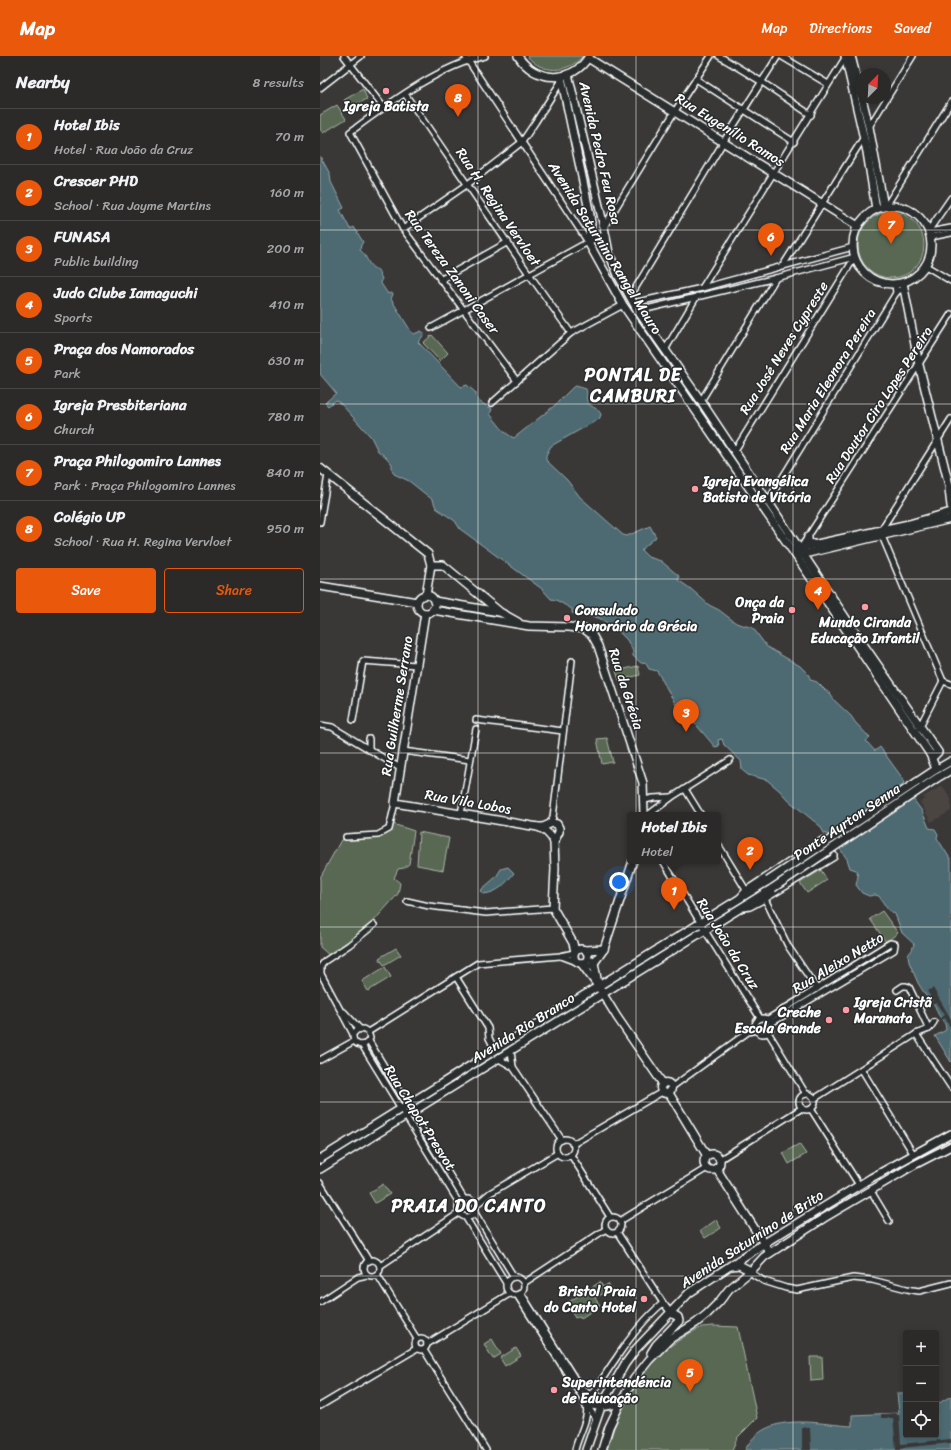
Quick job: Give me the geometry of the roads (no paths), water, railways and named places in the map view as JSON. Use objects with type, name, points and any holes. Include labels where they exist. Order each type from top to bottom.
[{"type":"street","points":[[344,56],[384,108],[438,74],[467,58],[485,56]]},
{"type":"street","points":[[320,88],[351,65],[360,56]]},
{"type":"street","points":[[518,56],[525,65],[535,72],[546,76],[564,77]]},
{"type":"street","points":[[604,227],[711,56]]},
{"type":"street","points":[[719,56],[762,82],[811,115]]},
{"type":"street","points":[[632,300],[724,141],[778,56]]},
{"type":"street","points":[[781,56],[828,84]]},
{"type":"street","points":[[869,127],[913,56]]},
{"type":"street","points":[[403,229],[468,184],[522,142],[564,77],[580,68],[589,57]]},
{"type":"street","name":"Rua Eugenílio Ramos","points":[[589,57],[858,226]]},
{"type":"street","points":[[702,288],[811,115],[828,84],[847,57]]},
{"type":"street","points":[[847,57],[855,79]]},
{"type":"street","points":[[847,57],[864,137],[876,209]]},
{"type":"street","name":"Avenida Saturnino Rangel Mauro","points":[[467,58],[588,242],[623,305],[724,453],[798,553],[860,646],[930,754],[935,773]]},
{"type":"street","name":"Avenida Pedro Feu Rosa","points":[[564,77],[606,237]]},
{"type":"street","name":"Avenida Pedro Feu Rosa","points":[[564,77],[590,215],[591,224],[588,242]]},
{"type":"street","points":[[696,80],[794,142]]},
{"type":"street","name":"Rua H. Regina Vervloet","points":[[405,94],[571,333]]},
{"type":"street","points":[[885,207],[951,102]]},
{"type":"street","points":[[863,104],[885,207]]},
{"type":"street","name":"Rua Tereza Zanoni Caser","points":[[384,108],[350,132],[403,229],[517,381]]},
{"type":"street","points":[[782,267],[864,137]]},
{"type":"street","points":[[930,233],[951,198]]},
{"type":"street","points":[[896,293],[899,290],[904,287],[917,276],[926,266],[932,250],[930,233],[919,217],[902,207],[885,207],[876,209],[863,219],[858,226],[853,247],[855,257],[859,266],[874,280],[904,287]]},
{"type":"street","points":[[930,233],[951,228]]},
{"type":"street","points":[[930,233],[951,233]]},
{"type":"street","points":[[431,328],[588,242],[594,237],[606,237]]},
{"type":"street","name":"Avenida Saturnino Rangel Mauro","points":[[606,237],[609,253],[618,275],[638,311],[701,401],[768,502],[798,553]]},
{"type":"street","points":[[440,280],[508,242]]},
{"type":"street","points":[[632,300],[702,288],[853,247]]},
{"type":"street","points":[[596,256],[603,258],[609,253]]},
{"type":"street","points":[[638,311],[776,278],[855,257]]},
{"type":"street","name":"Rua José Neves Cypreste","points":[[733,450],[855,257]]},
{"type":"street","points":[[926,266],[951,281]]},
{"type":"street","points":[[701,401],[776,278]]},
{"type":"street","points":[[895,284],[896,293]]},
{"type":"street","points":[[904,287],[919,365],[950,490],[951,506]]},
{"type":"street","name":"Rua Maria Eleonora Pereira","points":[[768,502],[896,293]]},
{"type":"street","points":[[665,350],[697,296]]},
{"type":"street","points":[[492,403],[571,333],[623,305]]},
{"type":"street","name":"Rua Doutor Ciro Lopes Pereira","points":[[798,553],[951,314]]},
{"type":"street","points":[[703,421],[711,416]]},
{"type":"street","points":[[951,419],[891,515],[882,533],[943,680],[951,684]]},
{"type":"street","points":[[724,453],[733,450]]},
{"type":"street","points":[[320,522],[323,471]]},
{"type":"street","points":[[323,471],[428,554],[432,565],[426,596]]},
{"type":"street","points":[[798,553],[882,533],[895,527],[951,512]]},
{"type":"street","points":[[891,515],[895,527]]},
{"type":"street","points":[[798,553],[815,545],[951,519]]},
{"type":"street","points":[[808,537],[808,542],[815,545]]},
{"type":"street","points":[[432,565],[442,565],[500,612],[510,619],[529,626]]},
{"type":"street","points":[[320,586],[417,602]]},
{"type":"street","points":[[433,610],[435,605],[430,596],[420,597],[417,602],[419,610],[425,613],[433,610],[529,626]]},
{"type":"street","points":[[434,601],[500,612]]},
{"type":"street","name":"Rua Guilherme Serrano","points":[[395,803],[425,613]]},
{"type":"street","name":"Rua da Grécia","points":[[529,626],[584,629],[596,640],[643,783],[645,800],[644,812]]},
{"type":"street","name":"Avenida Saturnino Rangel Mauro","points":[[860,646],[938,752],[934,756],[930,754]]},
{"type":"street","points":[[353,720],[363,661],[416,665]]},
{"type":"street","points":[[554,842],[548,834],[546,828],[552,822],[572,662]]},
{"type":"street","points":[[916,734],[943,680]]},
{"type":"street","points":[[476,720],[563,731]]},
{"type":"street","points":[[320,725],[332,727],[400,768]]},
{"type":"street","points":[[461,814],[476,729]]},
{"type":"street","points":[[369,739],[369,750]]},
{"type":"street","points":[[403,751],[470,760]]},
{"type":"street","points":[[652,812],[672,797],[730,760]]},
{"type":"street","points":[[935,773],[951,761]]},
{"type":"street","points":[[935,773],[951,770]]},
{"type":"street","name":"Ponte Ayrton Senna","points":[[768,881],[935,773]]},
{"type":"street","name":"Ponte Ayrton Senna","points":[[773,888],[935,773]]},
{"type":"street","points":[[685,790],[698,812]]},
{"type":"street","points":[[645,800],[672,797]]},
{"type":"street","points":[[346,837],[378,835],[389,829],[395,803]]},
{"type":"street","name":"Rua Vila Lobos","points":[[395,803],[538,827],[543,827],[552,822]]},
{"type":"street","points":[[552,822],[559,830],[554,842],[555,869],[553,908],[573,943],[585,951],[594,963],[598,986]]},
{"type":"street","name":"Rua Vila Lobos","points":[[538,827],[548,834]]},
{"type":"street","points":[[548,834],[553,836],[557,834]]},
{"type":"street","name":"Avenida Rio Branco","points":[[738,900],[746,890],[823,840],[834,857],[765,899],[750,907],[739,909]]},
{"type":"street","points":[[721,849],[746,890]]},
{"type":"street","points":[[569,954],[580,963],[591,966],[604,949],[632,864]]},
{"type":"street","name":"Rua João da Cruz","points":[[666,864],[700,924],[760,1018]]},
{"type":"street","name":"Avenida Rio Branco","points":[[320,1159],[768,881]]},
{"type":"street","name":"Avenida Rio Branco","points":[[320,1169],[773,888]]},
{"type":"street","points":[[765,899],[788,946],[816,989]]},
{"type":"street","points":[[407,901],[429,906],[486,913],[553,908]]},
{"type":"street","points":[[354,1041],[353,1034],[321,974],[321,966],[325,961],[349,945],[374,925]]},
{"type":"street","points":[[569,954],[573,943]]},
{"type":"street","name":"Rua Aleixo Netto","points":[[890,943],[895,944],[894,950],[769,1021],[816,989],[890,943]]},
{"type":"street","points":[[368,1032],[478,963],[569,954],[578,949],[585,951],[604,949]]},
{"type":"street","points":[[580,963],[586,961],[585,951]]},
{"type":"street","points":[[569,954],[580,963],[598,986],[663,1084],[661,1088],[668,1091],[706,1156]]},
{"type":"street","points":[[456,977],[488,1028],[489,1038],[495,1050]]},
{"type":"street","points":[[897,990],[903,986],[909,987],[929,1029]]},
{"type":"street","points":[[339,1006],[360,1029],[368,1032],[370,1038],[369,1041],[362,1045],[354,1041]]},
{"type":"street","points":[[756,1030],[755,1023],[760,1018],[769,1021],[771,1026],[768,1032]]},
{"type":"street","points":[[814,1099],[862,1070],[916,1034],[929,1029],[934,1022]]},
{"type":"street","points":[[353,1034],[360,1029]]},
{"type":"street","points":[[573,1144],[668,1091],[748,1032],[756,1030],[760,1033],[768,1032]]},
{"type":"street","points":[[768,1032],[806,1094],[812,1096],[814,1099],[814,1105],[811,1109]]},
{"type":"street","points":[[916,1034],[951,1087]]},
{"type":"street","points":[[320,1060],[354,1041]]},
{"type":"street","name":"Rua Chapot Presvot","points":[[369,1041],[464,1199]]},
{"type":"street","name":"Rua Chapot Presvot","points":[[362,1045],[459,1203]]},
{"type":"street","points":[[511,1051],[513,1066],[562,1140]]},
{"type":"street","points":[[499,1058],[513,1066]]},
{"type":"street","points":[[862,1070],[914,1155]]},
{"type":"street","points":[[806,1094],[802,1096],[799,1104],[806,1110],[811,1109]]},
{"type":"street","points":[[719,1160],[802,1108]]},
{"type":"street","points":[[811,1109],[859,1185],[861,1193],[847,1205]]},
{"type":"street","name":"Avenida Saturnino de Brito","points":[[586,1450],[601,1407],[624,1364],[636,1349],[689,1293],[763,1244],[859,1185],[951,1134]]},
{"type":"street","points":[[566,1139],[573,1144],[574,1150],[571,1155],[563,1157],[558,1154],[556,1146],[562,1140],[566,1139]]},
{"type":"street","name":"Avenida Saturnino de Brito","points":[[602,1450],[609,1427],[621,1402],[634,1379],[649,1360],[670,1339],[703,1317],[719,1302],[729,1289],[751,1271],[764,1257],[824,1218],[914,1165],[951,1146]]},
{"type":"street","points":[[514,1277],[475,1213],[476,1205],[490,1193],[558,1154]]},
{"type":"street","points":[[571,1155],[610,1218]]},
{"type":"street","points":[[706,1156],[714,1155],[719,1160]]},
{"type":"street","points":[[706,1156],[704,1164],[711,1170],[719,1165],[719,1160]]},
{"type":"street","points":[[620,1221],[707,1168]]},
{"type":"street","points":[[716,1168],[770,1253]]},
{"type":"street","points":[[320,1183],[369,1261]]},
{"type":"street","points":[[871,1191],[889,1221]]},
{"type":"street","points":[[476,1205],[473,1201],[464,1199],[459,1203],[459,1213],[466,1218],[506,1283],[506,1289],[509,1294]]},
{"type":"street","points":[[320,1302],[358,1277],[367,1275],[373,1276],[377,1274],[380,1271],[380,1266],[459,1213]]},
{"type":"street","points":[[466,1218],[475,1213]]},
{"type":"street","points":[[606,1229],[606,1220],[614,1217],[620,1221]]},
{"type":"street","points":[[617,1232],[620,1227],[620,1221]]},
{"type":"street","points":[[606,1229],[610,1232],[617,1232]]},
{"type":"street","points":[[524,1283],[606,1229]]},
{"type":"street","points":[[617,1232],[663,1303],[671,1313],[678,1317],[678,1321],[671,1330],[656,1345],[649,1360]]},
{"type":"street","points":[[367,1275],[364,1272],[366,1263],[369,1261],[374,1261],[380,1266]]},
{"type":"street","points":[[728,1267],[739,1265],[751,1271],[754,1275],[764,1281],[797,1290],[853,1278],[872,1280],[919,1291],[951,1283]]},
{"type":"street","points":[[377,1274],[417,1339]]},
{"type":"street","points":[[506,1283],[509,1279],[514,1277],[521,1279],[524,1283],[524,1288],[519,1294]]},
{"type":"street","points":[[424,1350],[427,1344],[509,1294],[519,1294]]},
{"type":"street","points":[[519,1294],[580,1387],[590,1396],[602,1397],[607,1394]]},
{"type":"street","points":[[519,1294],[596,1419]]},
{"type":"street","points":[[590,1396],[643,1322],[663,1303]]},
{"type":"street","points":[[417,1339],[423,1339],[427,1344]]},
{"type":"street","points":[[416,1349],[414,1344],[417,1339]]},
{"type":"street","points":[[320,1406],[416,1349],[420,1351],[424,1350]]},
{"type":"street","points":[[424,1350],[486,1450]]},
{"type":"street","points":[[586,1404],[601,1407],[611,1406],[621,1402]]},
{"type":"street","points":[[575,1450],[577,1439],[587,1415],[586,1404]]},
{"type":"water","points":[[320,156],[330,174],[331,182],[344,208],[340,210],[350,229],[354,227],[363,242],[360,250],[363,252],[374,269],[378,270],[382,279],[380,282],[388,294],[393,294],[391,299],[412,333],[414,334],[421,331],[424,333],[418,342],[461,387],[467,385],[476,393],[476,397],[480,402],[492,409],[490,414],[504,431],[514,438],[554,406],[573,387],[576,386],[586,389],[587,401],[600,413],[601,415],[599,419],[551,446],[546,455],[546,460],[567,480],[580,497],[623,535],[627,536],[650,526],[656,537],[641,550],[648,557],[661,561],[679,576],[678,580],[709,605],[719,610],[736,623],[753,628],[767,647],[800,666],[808,674],[811,680],[817,682],[831,694],[834,700],[851,716],[870,738],[866,741],[875,751],[880,747],[903,779],[904,787],[922,811],[929,828],[935,829],[938,834],[937,838],[951,860],[951,1062],[935,1036],[946,1030],[945,1024],[938,1014],[935,1006],[926,996],[918,983],[909,962],[908,955],[914,944],[902,933],[895,914],[888,910],[879,896],[869,896],[862,893],[856,885],[858,876],[856,870],[850,868],[847,859],[831,836],[824,833],[820,826],[788,800],[767,780],[748,775],[742,770],[741,761],[724,745],[722,739],[718,740],[719,746],[715,747],[676,705],[657,671],[649,669],[645,662],[641,663],[633,656],[633,651],[627,640],[614,627],[599,618],[588,616],[576,611],[574,614],[572,613],[572,609],[556,600],[551,599],[542,589],[460,529],[455,521],[436,508],[433,500],[409,481],[394,474],[392,464],[378,451],[371,437],[342,405],[336,400],[328,406],[325,403],[336,393],[320,374]]},
{"type":"water","points":[[508,867],[514,873],[505,884],[489,893],[484,894],[481,892],[482,889],[496,877],[501,869]]},
{"type":"water","points":[[897,1393],[903,1393],[903,1438],[939,1438],[939,1403],[951,1396],[951,1450],[745,1450],[754,1437],[765,1429],[778,1424],[808,1422],[852,1426],[852,1415],[899,1413]]},
{"type":"place","name":"Igreja Batista","points":[[386,91]]},
{"type":"place","name":"Colégio UP","points":[[458,117]]},
{"type":"place","name":"Praça Philogomiro Lannes","points":[[891,244]]},
{"type":"place","name":"Igreja Presbiteriana","points":[[771,256]]},
{"type":"place","name":"Igreja Evangélica Batista de Vitória","points":[[695,489]]},
{"type":"place","name":"Mundo Ciranda Educação Infantil","points":[[865,607]]},
{"type":"place","name":"Onça da Praia","points":[[792,610]]},
{"type":"place","name":"Judo Clube Iamaguchi","points":[[818,610]]},
{"type":"place","name":"Consulado Honorário da Grécia","points":[[567,618]]},
{"type":"place","name":"FUNASA","points":[[686,732]]},
{"type":"place","name":"Crescer PHD","points":[[750,870]]},
{"type":"place","name":"Hotel Ibis","points":[[674,910]]},
{"type":"place","name":"Igreja Cristã Maranata","points":[[846,1010]]},
{"type":"place","name":"Creche Escola Grande","points":[[829,1020]]},
{"type":"place","name":"Bristol Praia do Canto Hotel","points":[[644,1299]]},
{"type":"place","name":"Superintendéncia de Educação","points":[[554,1390]]},
{"type":"place","name":"Praça dos Namorados","points":[[690,1392]]},
{"type":"district","name":"PONTAL DE CAMBURI","points":[[633,385]]},
{"type":"district","name":"PRAIA DO CANTO","points":[[469,1206]]}]
